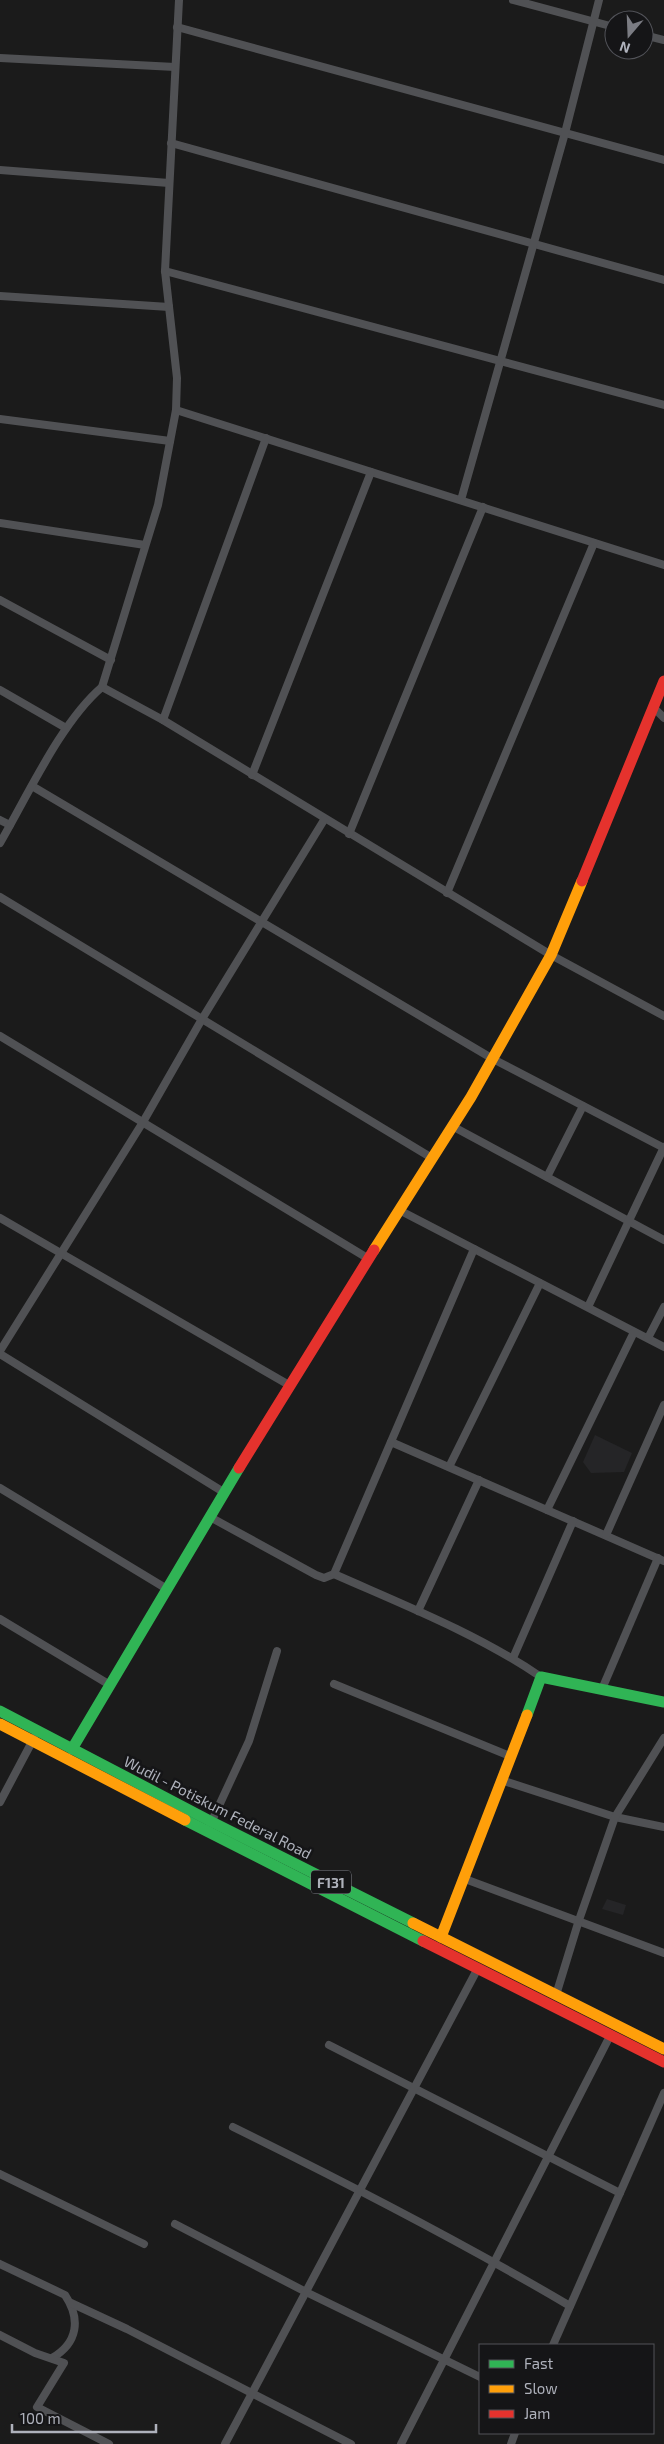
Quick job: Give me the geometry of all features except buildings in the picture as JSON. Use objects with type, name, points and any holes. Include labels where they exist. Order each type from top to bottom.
[{"type":"street","points":[[0,843],[66,728],[92,696],[102,687],[158,505],[176,410],[177,378],[165,272],[179,0]]},
{"type":"street","points":[[513,0],[604,24]]},
{"type":"street","points":[[461,500],[502,362],[565,133],[599,0]]},
{"type":"street","points":[[177,27],[664,160]]},
{"type":"street","points":[[0,58],[175,68]]},
{"type":"street","points":[[172,143],[664,280]]},
{"type":"street","points":[[0,170],[169,183]]},
{"type":"street","points":[[165,272],[664,405]]},
{"type":"street","points":[[0,296],[169,307]]},
{"type":"street","points":[[176,410],[664,565]]},
{"type":"street","points":[[0,419],[170,441]]},
{"type":"street","points":[[163,720],[266,438]]},
{"type":"street","points":[[252,775],[371,472]]},
{"type":"street","points":[[349,834],[483,508]]},
{"type":"street","points":[[0,522],[145,545]]},
{"type":"street","points":[[447,893],[594,543]]},
{"type":"street","points":[[0,600],[111,660]]},
{"type":"street","points":[[72,1749],[289,1385],[452,1126],[551,955],[664,681]]},
{"type":"street","points":[[102,687],[163,720],[324,820],[551,955],[664,1016]]},
{"type":"street","points":[[0,690],[66,728]]},
{"type":"street","points":[[653,707],[664,718]]},
{"type":"street","points":[[32,786],[492,1059],[664,1148],[628,1220],[588,1308]]},
{"type":"street","points":[[0,820],[10,825]]},
{"type":"street","points":[[225,1493],[0,1353],[143,1122],[202,1019],[324,820]]},
{"type":"street","points":[[0,897],[432,1158]]},
{"type":"street","points":[[0,1036],[369,1258]]},
{"type":"street","points":[[547,1177],[583,1106]]},
{"type":"street","points":[[452,1126],[664,1240]]},
{"type":"street","points":[[400,1210],[664,1347]]},
{"type":"street","points":[[0,1218],[289,1385]]},
{"type":"street","points":[[210,1517],[316,1575],[324,1578],[334,1574],[474,1249]]},
{"type":"street","points":[[449,1467],[540,1283]]},
{"type":"street","points":[[648,1338],[664,1307]]},
{"type":"street","points":[[547,1510],[634,1332]]},
{"type":"street","points":[[606,1535],[664,1405]]},
{"type":"street","points":[[391,1442],[661,1559],[602,1689]]},
{"type":"street","points":[[418,1611],[478,1480]]},
{"type":"street","points":[[0,1488],[167,1589]]},
{"type":"street","points":[[513,1658],[573,1521]]},
{"type":"street","points":[[334,1574],[418,1611],[513,1658],[541,1677],[664,1702]]},
{"type":"street","points":[[0,1620],[110,1685]]},
{"type":"street","points":[[210,1827],[249,1741],[277,1651]]},
{"type":"street","points":[[441,1937],[541,1677]]},
{"type":"street","points":[[334,1684],[510,1756]]},
{"type":"street","name":"Wudil - Potiskum Federal Road","points":[[0,1711],[35,1736],[478,1968],[664,2062]]},
{"type":"street","name":"Wudil - Potiskum Federal Road","points":[[0,1724],[72,1749],[210,1827],[441,1937],[664,2049]]},
{"type":"street","points":[[0,1802],[35,1736]]},
{"type":"street","points":[[556,1995],[579,1920],[615,1818],[664,1738]]},
{"type":"street","points":[[501,1780],[615,1818],[664,1827]]},
{"type":"street","points":[[465,1878],[664,1953]]},
{"type":"street","points":[[225,2444],[478,1968]]},
{"type":"street","points":[[401,2444],[611,2034]]},
{"type":"street","points":[[329,2044],[620,2193]]},
{"type":"street","points":[[553,2344],[664,2093]]},
{"type":"street","points":[[232,2128],[360,2190],[495,2262],[570,2306]]},
{"type":"street","points":[[0,2174],[144,2244]]},
{"type":"street","points":[[175,2224],[306,2292],[445,2358],[479,2376]]},
{"type":"street","points":[[0,2264],[65,2295],[71,2303],[77,2318],[73,2334],[62,2352],[52,2358]]},
{"type":"street","points":[[71,2303],[127,2329],[351,2444]]},
{"type":"street","points":[[0,2334],[36,2353],[64,2363],[37,2407],[109,2444]]},
{"type":"shaded area","points":[[595,1435],[632,1453],[624,1472],[591,1473],[583,1462]]},
{"type":"shaded area","points":[[607,1899],[626,1905],[623,1915],[602,1909]]},
{"type":"traffic: fast","points":[[72,1749],[239,1468]]},
{"type":"traffic: fast","points":[[527,1715],[541,1677],[664,1702]]},
{"type":"traffic: fast","points":[[0,1711],[212,1822],[413,1923]]},
{"type":"traffic: fast","points":[[185,1820],[423,1941]]},
{"type":"traffic: slow","points":[[374,1250],[471,1097],[551,955],[582,881]]},
{"type":"traffic: slow","points":[[441,1937],[527,1715]]},
{"type":"traffic: slow","points":[[0,1724],[185,1820]]},
{"type":"traffic: slow","points":[[413,1923],[664,2049]]},
{"type":"traffic: jam","points":[[582,881],[664,681]]},
{"type":"traffic: jam","points":[[239,1468],[374,1250]]},
{"type":"traffic: jam","points":[[423,1941],[664,2062]]}]
